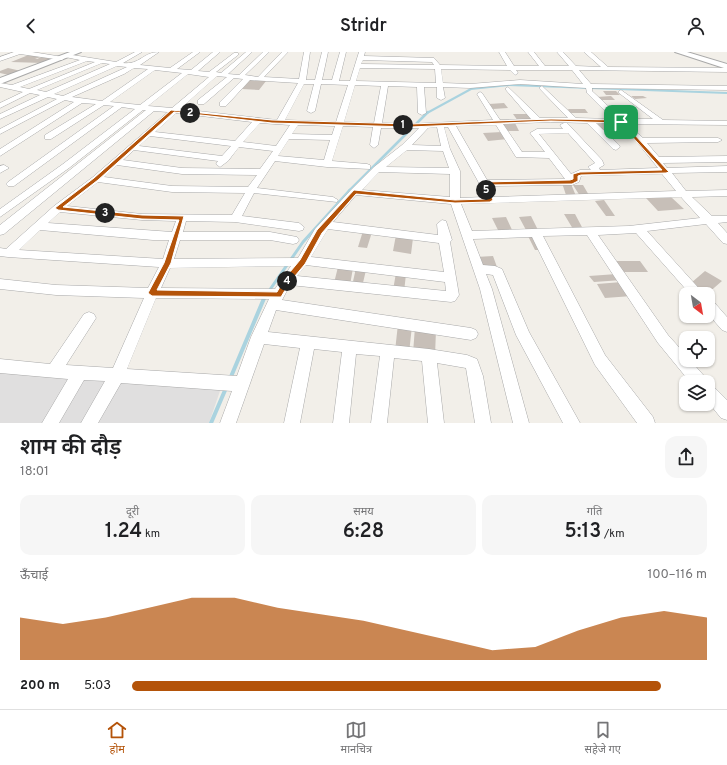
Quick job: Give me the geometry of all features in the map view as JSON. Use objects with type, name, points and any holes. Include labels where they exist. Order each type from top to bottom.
[{"type":"street","points":[[0,59],[20,52],[259,80],[420,85],[439,85],[513,69],[727,68]]},
{"type":"street","points":[[0,81],[77,52]]},
{"type":"street","points":[[0,118],[46,94],[117,64],[138,52]]},
{"type":"street","points":[[0,132],[64,98],[122,73],[156,52]]},
{"type":"street","points":[[171,70],[197,52]]},
{"type":"street","points":[[0,214],[66,166],[189,72],[218,52]]},
{"type":"street","points":[[4,252],[39,226],[58,208],[96,179],[215,75],[238,52]]},
{"type":"street","points":[[215,75],[249,52]]},
{"type":"street","points":[[239,78],[266,52]]},
{"type":"street","points":[[259,80],[285,52]]},
{"type":"street","points":[[280,122],[302,82],[307,52]]},
{"type":"street","points":[[311,111],[325,52]]},
{"type":"street","points":[[336,83],[343,52]]},
{"type":"street","points":[[430,52],[438,68],[441,98]]},
{"type":"street","points":[[502,52],[520,82]]},
{"type":"street","points":[[531,52],[544,69]]},
{"type":"street","points":[[560,52],[589,88],[657,160],[684,195],[727,240]]},
{"type":"street","points":[[587,52],[608,69]]},
{"type":"street","points":[[678,52],[727,68]]},
{"type":"street","points":[[327,164],[362,55],[434,60]]},
{"type":"street","points":[[0,94],[86,59]]},
{"type":"street","points":[[0,106],[29,91],[100,62]]},
{"type":"street","points":[[359,66],[438,68],[479,77],[589,88],[727,88]]},
{"type":"street","points":[[48,137],[154,68]]},
{"type":"street","points":[[201,102],[231,77]]},
{"type":"street","points":[[223,104],[248,78]]},
{"type":"street","points":[[374,145],[385,84]]},
{"type":"street","points":[[420,85],[422,112]]},
{"type":"street","points":[[0,86],[64,98],[102,103],[280,122],[410,126],[559,120],[727,124]]},
{"type":"street","points":[[542,88],[575,121]]},
{"type":"street","points":[[508,89],[538,121]]},
{"type":"street","points":[[621,92],[661,122]]},
{"type":"street","points":[[480,94],[519,155],[552,155]]},
{"type":"street","points":[[0,153],[81,100]]},
{"type":"street","points":[[11,184],[120,105]]},
{"type":"street","points":[[0,231],[152,109]]},
{"type":"street","points":[[213,172],[258,120]]},
{"type":"street","points":[[559,120],[599,162],[600,165],[593,167],[598,173]]},
{"type":"street","points":[[589,121],[616,147]]},
{"type":"street","points":[[235,219],[251,190],[296,122]]},
{"type":"street","points":[[228,423],[233,383],[258,337],[272,297],[302,261],[325,225],[354,192],[372,168],[405,147],[423,125]]},
{"type":"street","points":[[440,125],[446,149],[455,171],[455,202],[480,270],[521,423]]},
{"type":"street","points":[[451,125],[484,183],[490,200]]},
{"type":"street","points":[[569,131],[534,132],[572,182]]},
{"type":"street","points":[[147,133],[279,149]]},
{"type":"street","points":[[287,136],[336,138]]},
{"type":"street","points":[[640,141],[718,140]]},
{"type":"street","points":[[131,147],[225,159]]},
{"type":"street","points":[[405,147],[446,149]]},
{"type":"street","points":[[272,158],[372,168],[455,171]]},
{"type":"street","points":[[657,160],[727,159]]},
{"type":"street","points":[[115,162],[182,171],[263,172]]},
{"type":"street","points":[[484,183],[572,182],[576,180],[575,175],[577,174],[727,169]]},
{"type":"street","points":[[96,179],[172,189],[251,190],[333,200]]},
{"type":"street","points":[[354,192],[455,202],[727,193]]},
{"type":"street","points":[[58,208],[142,217],[235,219],[299,227]]},
{"type":"street","points":[[89,423],[117,375],[152,293],[167,263],[182,218]]},
{"type":"street","points":[[468,235],[590,232],[639,229],[727,219]]},
{"type":"street","points":[[287,280],[447,297],[453,295],[446,240],[442,224]]},
{"type":"street","points":[[325,225],[446,240]]},
{"type":"street","points":[[39,226],[96,232],[175,236],[270,236],[293,240]]},
{"type":"street","points":[[639,229],[692,287]]},
{"type":"street","points":[[590,232],[663,339],[694,375]]},
{"type":"street","points":[[536,233],[600,360],[647,423]]},
{"type":"street","points":[[4,252],[167,263],[302,261],[451,278]]},
{"type":"street","points":[[480,270],[495,270],[498,272],[523,335],[572,423]]},
{"type":"street","points":[[0,284],[56,290],[272,297],[471,334]]},
{"type":"street","points":[[715,313],[727,326]]},
{"type":"street","points":[[54,371],[89,318]]},
{"type":"street","points":[[258,337],[429,355],[472,364],[476,376],[483,423]]},
{"type":"street","points":[[292,423],[308,342]]},
{"type":"street","points":[[341,423],[350,347]]},
{"type":"street","points":[[379,423],[388,351]]},
{"type":"street","points":[[429,355],[436,423]]},
{"type":"street","points":[[0,366],[233,383]]},
{"type":"street","points":[[50,423],[81,372]]},
{"type":"street","points":[[715,399],[727,412]]},
{"type":"shaded area","points":[[0,368],[221,388],[209,423],[0,423]]},
{"type":"building","points":[[31,54],[43,56],[35,59],[44,56],[56,58],[43,63],[11,62]]},
{"type":"building","points":[[8,68],[21,71],[9,75],[0,73],[0,71]]},
{"type":"building","points":[[250,80],[266,81],[259,90],[242,89]]},
{"type":"building","points":[[603,91],[616,91],[620,95],[606,95]]},
{"type":"building","points":[[611,96],[615,100],[601,100],[597,97]]},
{"type":"building","points":[[631,96],[643,96],[647,98],[635,99]]},
{"type":"building","points":[[504,103],[508,108],[493,109],[489,104]]},
{"type":"building","points":[[568,109],[585,109],[588,113],[570,113]]},
{"type":"building","points":[[513,114],[529,114],[534,120],[518,121]]},
{"type":"building","points":[[501,123],[515,123],[519,131],[506,131]]},
{"type":"building","points":[[605,123],[612,131],[603,131],[597,124]]},
{"type":"building","points":[[502,132],[508,139],[488,141],[483,133]]},
{"type":"building","points":[[562,183],[571,184],[576,196],[566,195]]},
{"type":"building","points":[[573,185],[583,185],[590,197],[580,196]]},
{"type":"building","points":[[671,197],[684,209],[658,211],[646,198]]},
{"type":"building","points":[[604,200],[615,216],[606,216],[595,201]]},
{"type":"building","points":[[564,214],[575,214],[583,229],[573,229]]},
{"type":"building","points":[[531,216],[538,230],[526,230],[519,217]]},
{"type":"building","points":[[506,217],[513,232],[499,232],[492,218]]},
{"type":"building","points":[[363,231],[372,232],[367,248],[358,247]]},
{"type":"building","points":[[396,235],[413,238],[411,254],[393,251]]},
{"type":"building","points":[[528,236],[536,236],[543,250],[535,250]]},
{"type":"building","points":[[493,256],[497,267],[479,268],[476,257]]},
{"type":"building","points":[[614,261],[640,261],[648,272],[621,272]]},
{"type":"building","points":[[338,267],[353,268],[350,285],[334,283]]},
{"type":"building","points":[[356,268],[366,270],[362,287],[352,286]]},
{"type":"building","points":[[705,271],[722,281],[715,287],[697,287],[691,283]]},
{"type":"building","points":[[396,273],[406,274],[404,292],[393,290]]},
{"type":"building","points":[[617,274],[622,280],[594,282],[589,276]]},
{"type":"building","points":[[622,282],[632,296],[605,298],[597,284]]},
{"type":"building","points":[[398,324],[412,326],[409,353],[395,351]]},
{"type":"building","points":[[415,327],[436,330],[435,356],[413,353]]},
{"type":"waterway","points":[[427,113],[471,89],[509,85],[727,93]]},
{"type":"waterway","points":[[350,190],[427,113]]},
{"type":"waterway","points":[[269,291],[303,242],[350,190]]},
{"type":"waterway","points":[[230,379],[265,296]]},
{"type":"waterway","points":[[211,423],[226,388]]},
{"type":"route","points":[[173,111],[272,122],[410,126],[551,120],[621,122],[640,141],[666,172],[580,173],[575,175],[576,180],[572,182],[484,183],[490,200],[455,202],[354,192],[319,232],[302,262],[287,280],[279,294],[152,293],[167,263],[182,218],[142,217],[58,208],[96,179],[173,111]]}]
